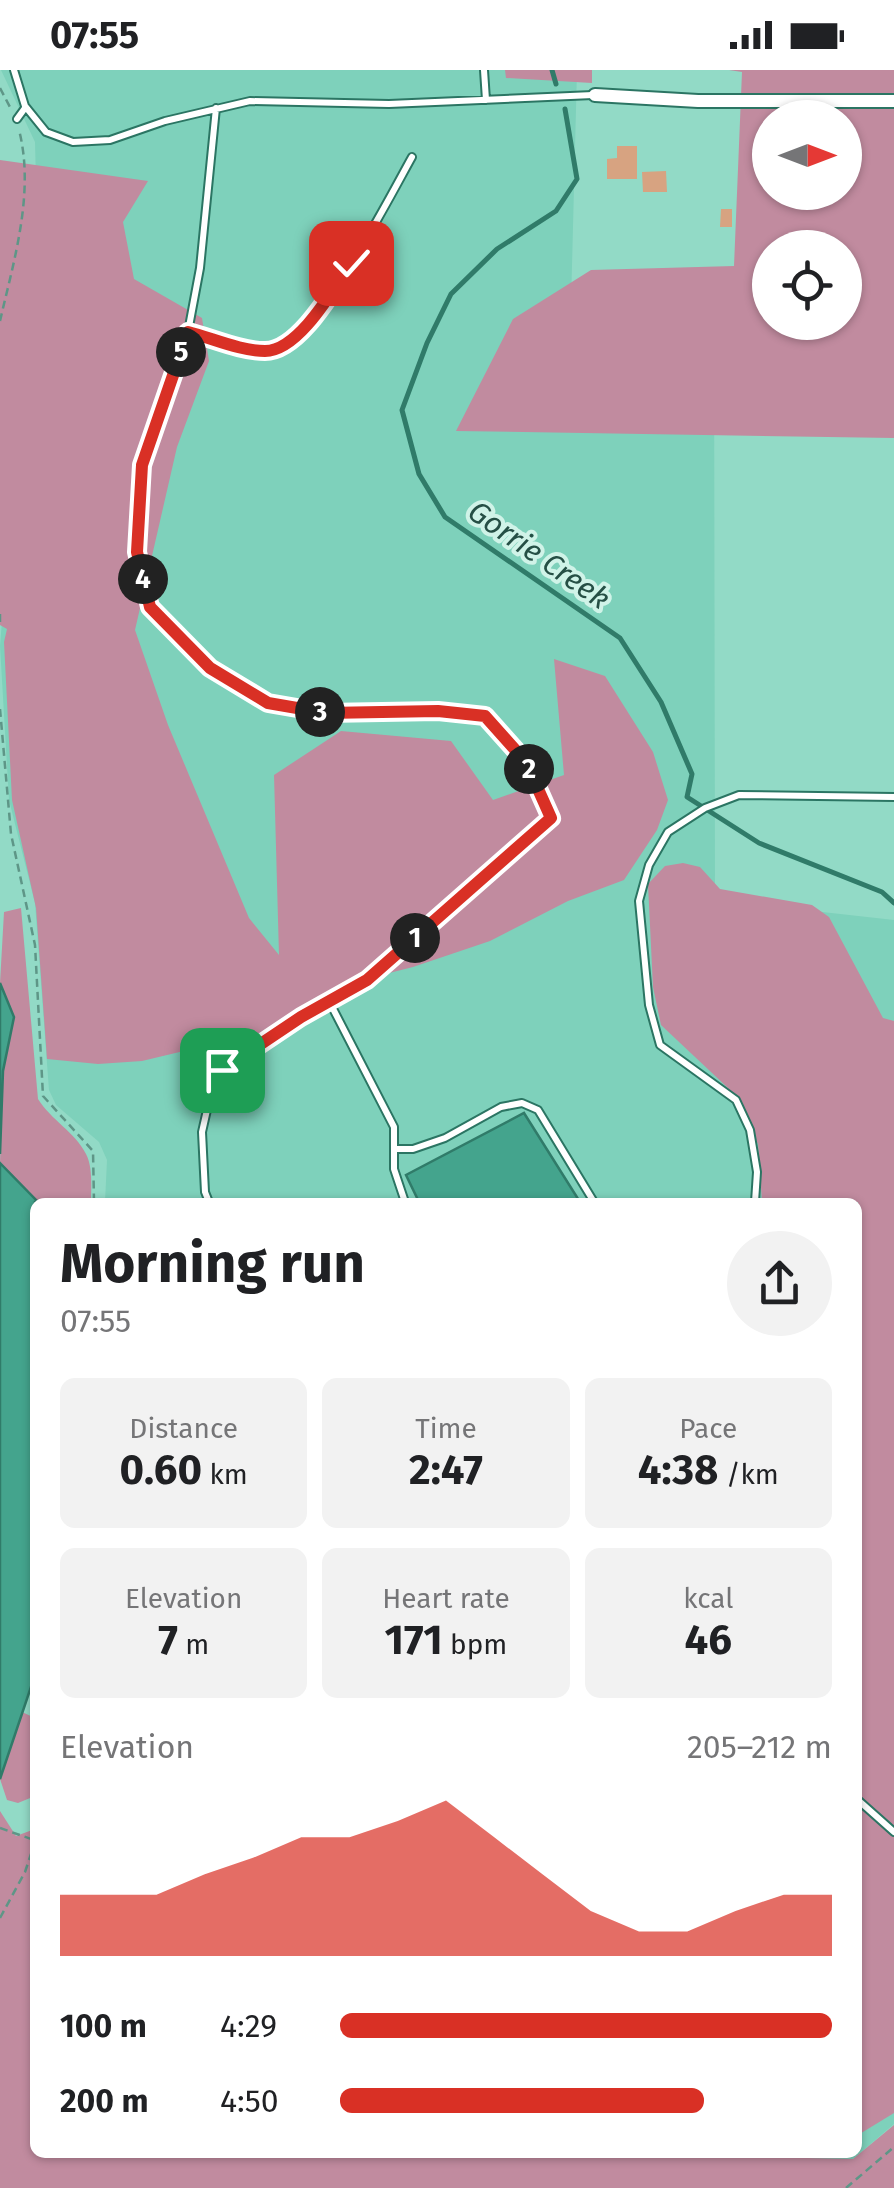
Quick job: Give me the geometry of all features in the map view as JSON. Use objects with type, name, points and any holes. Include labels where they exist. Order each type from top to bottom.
[{"type":"street","points":[[595,95],[698,101],[894,101]]},
{"type":"lane","points":[[14,70],[25,106],[46,132],[73,142],[110,140],[165,121],[250,100],[389,104],[595,95]]},
{"type":"lane","points":[[484,70],[486,100]]},
{"type":"lane","points":[[16,119],[25,106]]},
{"type":"lane","points":[[207,1198],[202,1132],[212,1088],[222,1070],[367,980],[551,818],[526,762],[485,716],[438,711],[326,713],[268,703],[210,668],[150,607],[137,552],[142,465],[188,332],[200,268],[216,108]]},
{"type":"lane","points":[[188,332],[260,351],[284,346],[317,314],[412,156]]},
{"type":"lane","points":[[755,1198],[757,1172],[750,1130],[736,1100],[660,1045],[649,1005],[639,901],[649,865],[668,832],[705,808],[740,795],[894,796]]},
{"type":"lane","points":[[329,1001],[394,1126],[396,1179],[403,1198]]},
{"type":"lane","points":[[394,1149],[413,1149],[445,1138],[502,1107],[522,1102],[538,1110],[592,1198]]},
{"type":"lane","points":[[862,1804],[894,1832]]},
{"type":"path","points":[[0,88],[16,119],[26,158],[24,194],[0,320]]},
{"type":"path","points":[[0,614],[0,624]]},
{"type":"path","points":[[0,709],[11,834],[35,945],[44,1096],[93,1151],[94,1198]]},
{"type":"path","points":[[0,1828],[30,1839]]},
{"type":"path","points":[[0,1918],[30,1858]]},
{"type":"path","points":[[0,1906],[8,1908]]},
{"type":"path","points":[[846,2188],[894,2147]]},
{"type":"shaded area","points":[[1,70],[577,70],[571,305],[714,300],[715,900],[894,920],[894,2124],[862,2151],[862,1198],[105,1198],[107,1160],[99,1142],[56,1105],[49,1090],[35,903],[9,800],[0,646],[4,596],[0,573],[0,366],[36,182],[35,142]]},
{"type":"shaded area","points":[[505,70],[592,70],[592,83],[506,78]]},
{"type":"shaded area","points":[[729,70],[894,70],[894,438],[456,431],[513,319],[591,270],[734,266],[742,72]]},
{"type":"shaded area","points":[[0,160],[148,181],[123,222],[134,279],[202,318],[209,361],[177,447],[135,630],[168,725],[249,918],[279,955],[274,775],[341,731],[451,741],[493,800],[564,775],[554,659],[605,676],[653,752],[668,800],[657,830],[624,880],[568,901],[490,941],[342,985],[272,1030],[142,1061],[98,1064],[47,1059],[36,908],[12,800],[4,642],[7,629],[0,625]]},
{"type":"shaded area","points":[[683,863],[700,867],[720,889],[812,905],[829,917],[883,1018],[894,1021],[894,2113],[862,2133],[862,1198],[762,1198],[758,1144],[728,1088],[661,1025],[653,987],[648,884],[665,866]]},
{"type":"shaded area","points":[[21,908],[38,1099],[86,1154],[91,1171],[91,1198],[34,1198],[0,1163],[3,1071],[14,1017],[0,983],[4,912]]},
{"type":"shaded area","points":[[0,983],[14,1017],[3,1071],[0,1154]]},
{"type":"shaded area","points":[[524,1113],[577,1198],[417,1198],[406,1175]]},
{"type":"shaded area","points":[[0,1163],[34,1198],[30,1198],[30,1690],[0,1779]]},
{"type":"shaded area","points":[[22,1712],[30,1716],[30,1798],[18,1803],[7,1800],[0,1779]]},
{"type":"shaded area","points":[[0,1811],[16,1836],[30,1831],[30,2158],[853,2159],[862,2158],[862,2152],[894,2125],[894,2188],[0,2188]]},
{"type":"building","points":[[617,146],[637,146],[637,179],[607,179],[607,159],[617,158]]},
{"type":"building","points":[[666,171],[667,192],[643,192],[642,172]]},
{"type":"building","points":[[721,209],[732,209],[732,227],[720,227]]},
{"type":"waterway","name":"Gorrie Creek","points":[[552,70],[556,84]]},
{"type":"waterway","name":"Gorrie Creek","points":[[565,109],[577,179],[556,211],[497,249],[451,294],[427,343],[402,410],[419,474],[445,517],[620,638],[661,702],[692,774],[687,797],[759,843],[882,892],[894,903]]},
{"type":"route","points":[[222,1070],[301,1017],[367,980],[551,818],[526,762],[485,716],[438,711],[326,713],[268,703],[210,668],[150,607],[137,552],[142,465],[188,332],[260,351],[284,346],[317,314],[351,263]]}]
